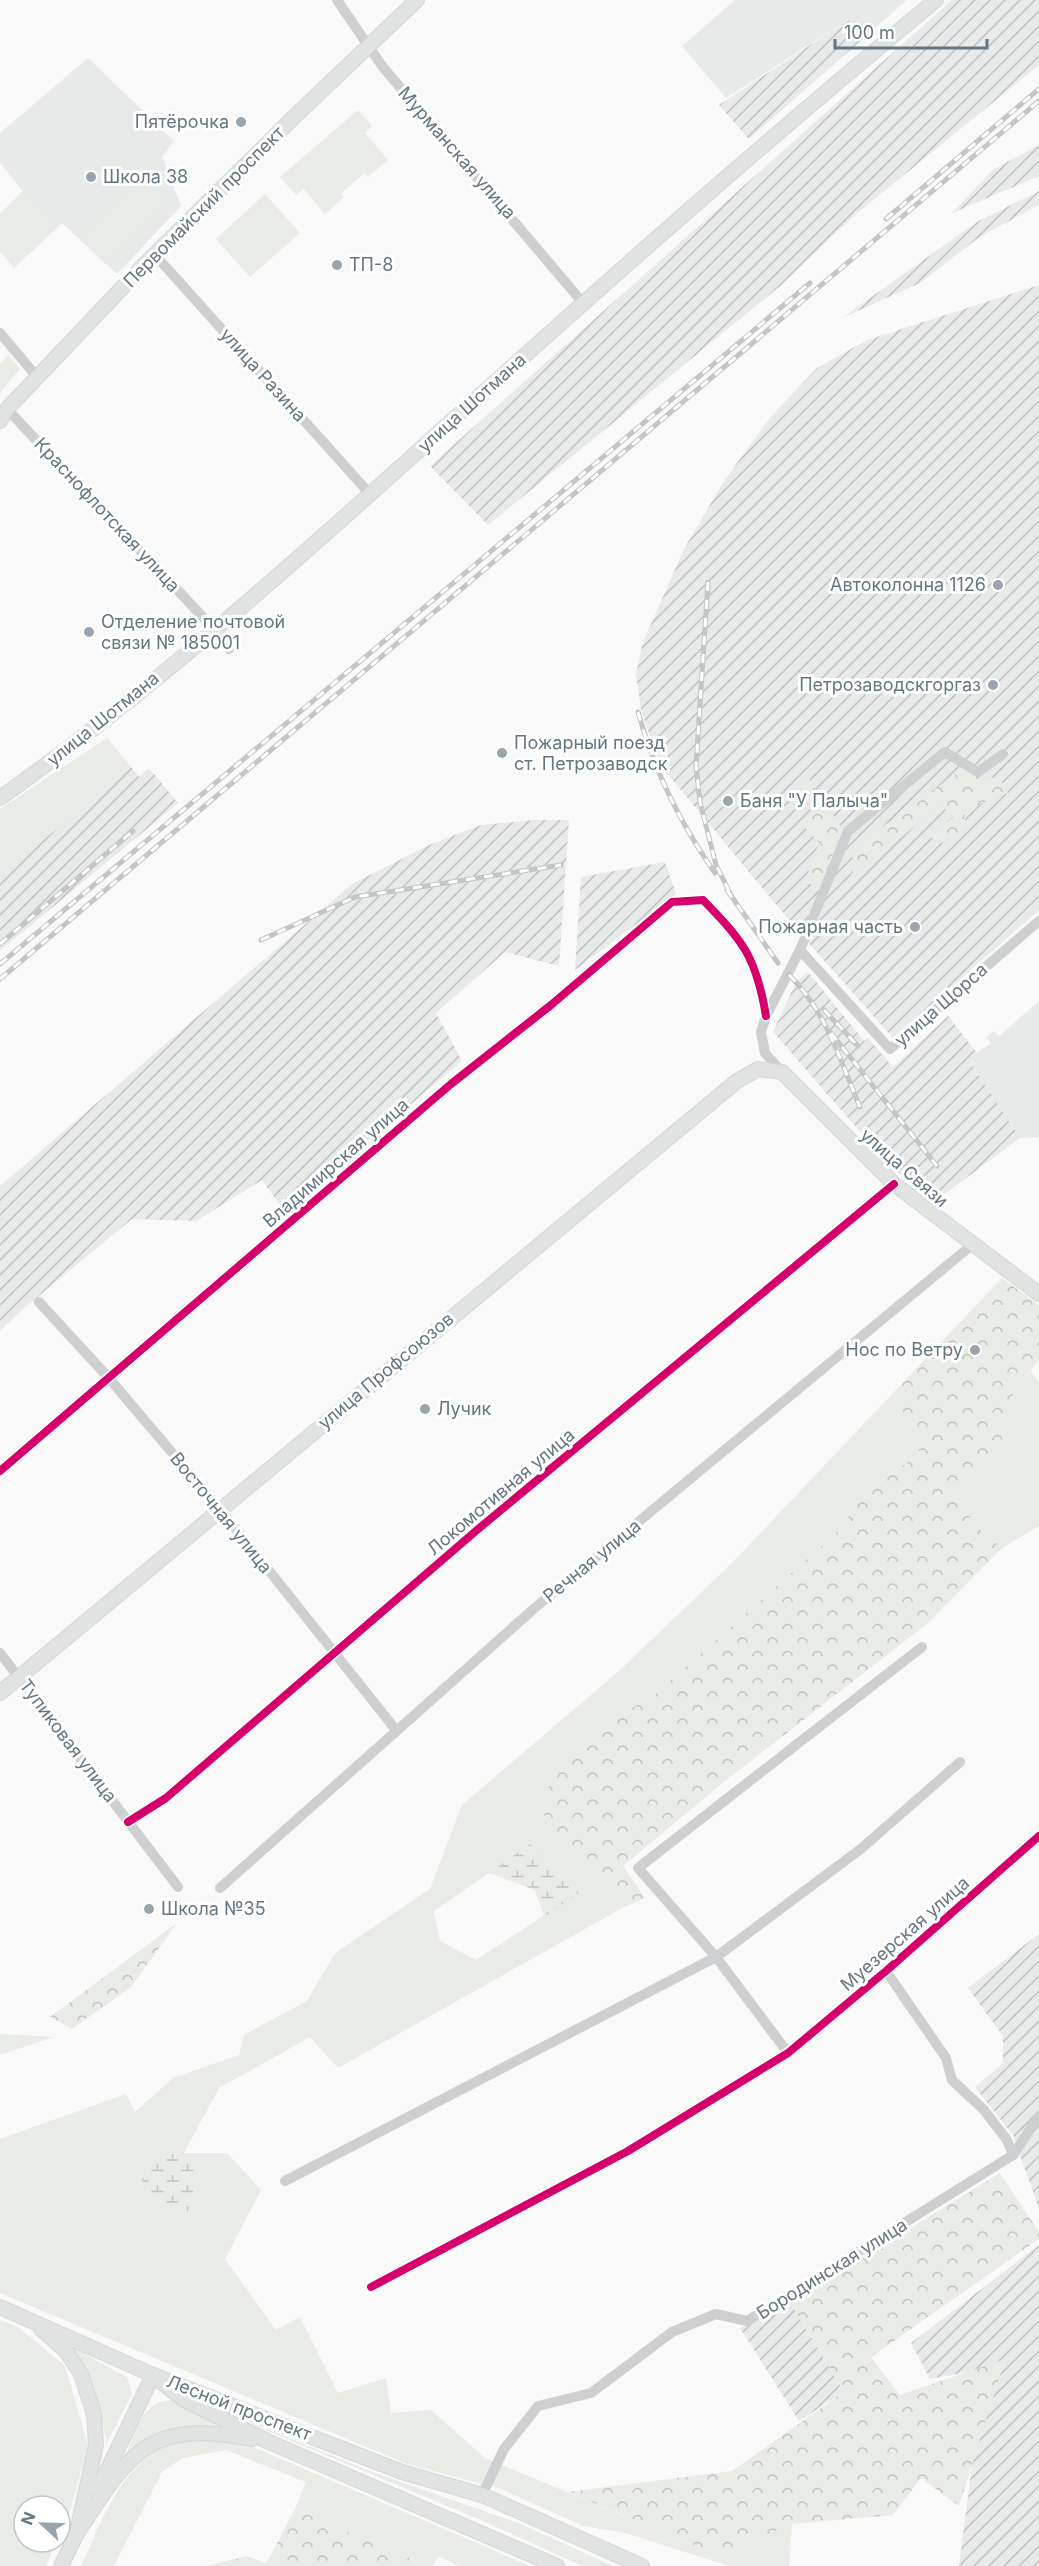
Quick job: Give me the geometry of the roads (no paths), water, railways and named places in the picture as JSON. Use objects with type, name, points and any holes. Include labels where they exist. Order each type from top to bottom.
[{"type":"main road","name":"Первомайский проспект","points":[[4,415],[155,255],[417,0]]},
{"type":"main road","name":"улица Шотмана","points":[[0,798],[61,755],[213,629],[370,494],[584,303],[936,0]]},
{"type":"main road","name":"улица Профсоюзов","points":[[0,1693],[737,1081],[758,1070],[782,1072]]},
{"type":"main road","name":"улица Связи","points":[[782,1072],[894,1184],[1039,1294]]},
{"type":"main road","points":[[0,2307],[153,2375],[61,2566]]},
{"type":"main road","points":[[31,2320],[66,2351],[81,2374],[94,2414],[96,2445],[76,2535]]},
{"type":"main road","name":"Лесной проспект","points":[[153,2375],[402,2472],[482,2495],[642,2566]]},
{"type":"main road","name":"Лесной проспект","points":[[153,2375],[183,2399],[269,2442],[557,2566]]},
{"type":"main road","points":[[76,2535],[128,2461],[153,2443],[180,2434],[214,2432],[269,2442]]},
{"type":"street","name":"Мурманская улица","points":[[337,0],[367,48],[584,303]]},
{"type":"street","name":"улица Разина","points":[[155,255],[370,494]]},
{"type":"street","points":[[0,333],[38,378]]},
{"type":"street","name":"Краснофлотская улица","points":[[4,415],[213,629],[229,649]]},
{"type":"street","points":[[782,1072],[765,1053],[761,1032],[766,1016],[800,950],[848,831],[945,752],[978,772],[1003,754]]},
{"type":"street","name":"Владимирская улица","points":[[0,1471],[107,1376],[451,1084],[551,1005],[672,902],[703,900],[737,936],[757,971],[766,1016]]},
{"type":"street","name":"улица Щорса","points":[[800,950],[890,1049],[1039,921]]},
{"type":"street","name":"Локомотивная улица","points":[[128,1821],[165,1798],[477,1530],[894,1184]]},
{"type":"street","name":"Речная улица","points":[[220,1888],[537,1606],[973,1244]]},
{"type":"street","name":"Восточная улица","points":[[39,1302],[107,1376],[220,1509],[333,1654],[396,1730]]},
{"type":"street","points":[[788,2053],[716,1958],[638,1868],[922,1647]]},
{"type":"street","name":"Тупиковая улица","points":[[0,1653],[178,1887]]},
{"type":"street","points":[[285,2181],[716,1958],[862,1848],[960,1762]]},
{"type":"street","name":"Муезерская улица","points":[[371,2287],[628,2151],[788,2053],[886,1971],[1039,1836]]},
{"type":"street","points":[[886,1971],[946,2058],[952,2080],[984,2110],[1007,2140],[1013,2155]]},
{"type":"street","name":"Бородинская улица","points":[[482,2495],[504,2449],[538,2406],[591,2392],[672,2332],[683,2327],[716,2314],[747,2321],[1013,2155],[1039,2116]]},
{"type":"railway","points":[[886,219],[1039,89]]},
{"type":"railway","points":[[0,979],[1039,101]]},
{"type":"railway","points":[[0,964],[810,283]]},
{"type":"railway","points":[[708,582],[696,766],[700,802],[716,865],[731,895]]},
{"type":"railway","points":[[638,712],[644,734],[669,796],[690,835],[715,873]]},
{"type":"railway","points":[[0,944],[133,831]]},
{"type":"railway","points":[[261,940],[355,897],[561,865]]},
{"type":"railway","points":[[727,890],[778,963]]},
{"type":"railway","points":[[789,975],[802,989],[822,1020],[839,1054],[860,1107]]},
{"type":"railway","points":[[824,1010],[858,1046]]},
{"type":"railway","points":[[831,1033],[937,1166]]},
{"type":"place","name":"Пятёрочка","points":[[241,122]]},
{"type":"place","name":"Школа 38","points":[[91,177]]},
{"type":"place","name":"ТП-8","points":[[337,265]]},
{"type":"place","name":"Автоколонна 1126","points":[[998,585]]},
{"type":"place","name":"Отделение почтовой связи № 185001","points":[[89,632]]},
{"type":"place","name":"Петрозаводскгоргаз","points":[[993,685]]},
{"type":"place","name":"Пожарный поезд ст. Петрозаводск","points":[[502,753]]},
{"type":"place","name":"Баня \"У Палыча\"","points":[[728,801]]},
{"type":"place","name":"Пожарная часть","points":[[915,927]]},
{"type":"place","name":"Нос по Ветру","points":[[975,1350]]},
{"type":"place","name":"Лучик","points":[[425,1409]]},
{"type":"place","name":"Школа №35","points":[[149,1909]]}]
